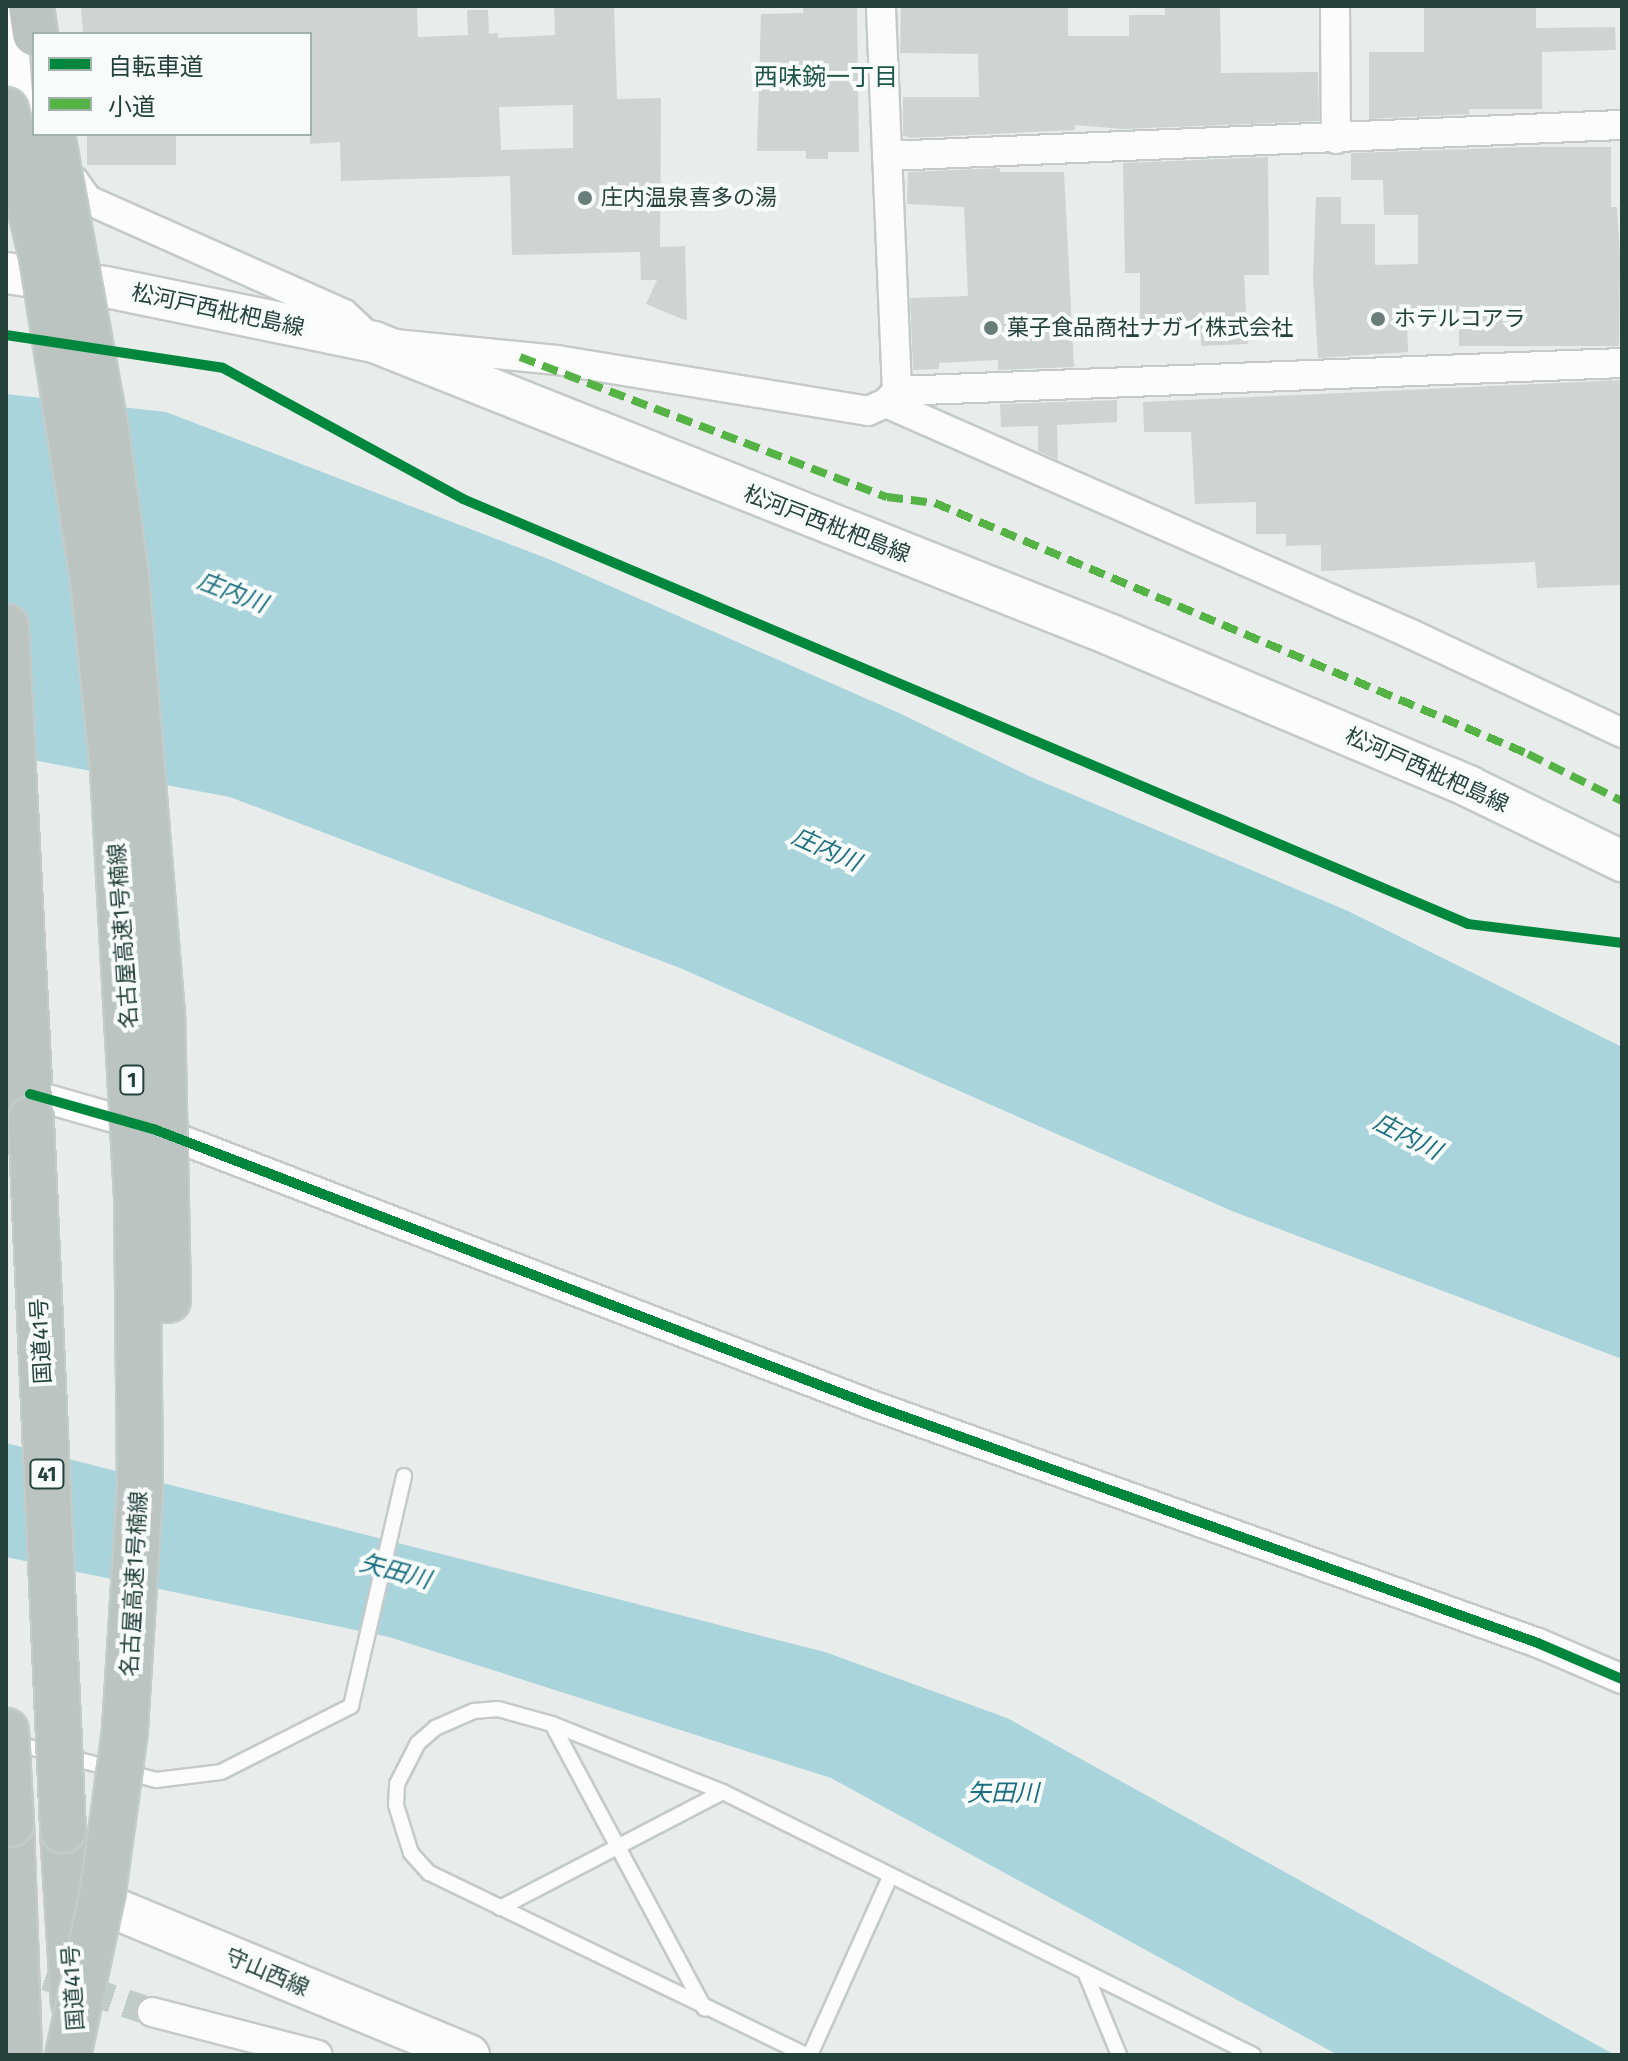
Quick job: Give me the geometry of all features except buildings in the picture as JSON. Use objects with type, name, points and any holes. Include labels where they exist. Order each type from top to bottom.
[{"type":"highway","points":[[31,6],[35,32]]},
{"type":"highway","name":"名古屋高速1号楠線","points":[[6,110],[42,257],[93,578],[113,768],[137,1196],[140,1490],[125,1731],[103,1891],[68,2055]]},
{"type":"highway","name":"名古屋高速1号楠線","points":[[52,136],[106,432],[126,577],[162,1011],[168,1192],[169,1391],[156,1608],[118,1896],[80,2055]]},
{"type":"highway","name":"国道41号","points":[[6,627],[66,1888],[80,2055]]},
{"type":"highway","points":[[6,1731],[11,1824],[9,1871],[19,2055]]},
{"type":"main road","name":"松河戸西枇杷島線","points":[[6,273],[106,287],[374,342],[1111,635],[1470,787],[1622,861]]},
{"type":"main road","name":"守山西線","points":[[66,1888],[469,2055]]},
{"type":"street","points":[[11,6],[24,160],[74,181],[88,200],[344,314],[374,342],[557,360],[868,411],[891,397],[1622,363]]},
{"type":"street","points":[[881,6],[891,397]]},
{"type":"street","points":[[1335,6],[1336,139]]},
{"type":"street","points":[[887,156],[1622,125]]},
{"type":"street","points":[[891,397],[1622,733]]},
{"type":"street","points":[[30,1093],[156,1130],[869,1404],[1538,1643],[1622,1679]]},
{"type":"street","points":[[152,2012],[318,2055]]},
{"type":"lane","points":[[6,1741],[156,1780],[221,1772],[351,1706],[360,1686],[404,1476]]},
{"type":"lane","points":[[890,1877],[808,2055],[705,2010],[429,1873],[411,1853],[399,1826],[397,1784],[418,1743],[456,1717],[498,1709],[552,1724],[723,1792],[1253,2055]]},
{"type":"lane","points":[[552,1724],[705,2010]]},
{"type":"lane","points":[[500,1908],[723,1792]]},
{"type":"lane","points":[[1085,1972],[1119,2055]]},
{"type":"water","name":"庄内川","points":[[6,394],[166,412],[551,560],[899,713],[1031,777],[1348,911],[1622,1047],[1622,1359],[1232,1211],[680,968],[230,797],[6,755]]},
{"type":"water","name":"矢田川","points":[[6,1443],[825,1652],[1007,1718],[1615,2055],[1338,2055],[831,1778],[389,1637],[6,1557]]},
{"type":"tunnel","points":[[6,1963],[152,2012]]},
{"type":"marked path","points":[[520,357],[887,497],[935,503],[1528,754],[1622,801]]},
{"type":"cycle path","points":[[6,335],[223,368],[463,499],[1468,924],[1622,943]]},
{"type":"cycle path","points":[[30,1094],[156,1130],[869,1404],[1538,1643],[1622,1679]]},
{"type":"place","name":"庄内温泉喜多の湯","points":[[585,198]]},
{"type":"place","name":"ホテルコアラ","points":[[1378,319]]},
{"type":"place","name":"菓子食品商社ナガイ株式会社","points":[[991,328]]},
{"type":"district","name":"西味鋺一丁目","points":[[826,78]]}]
